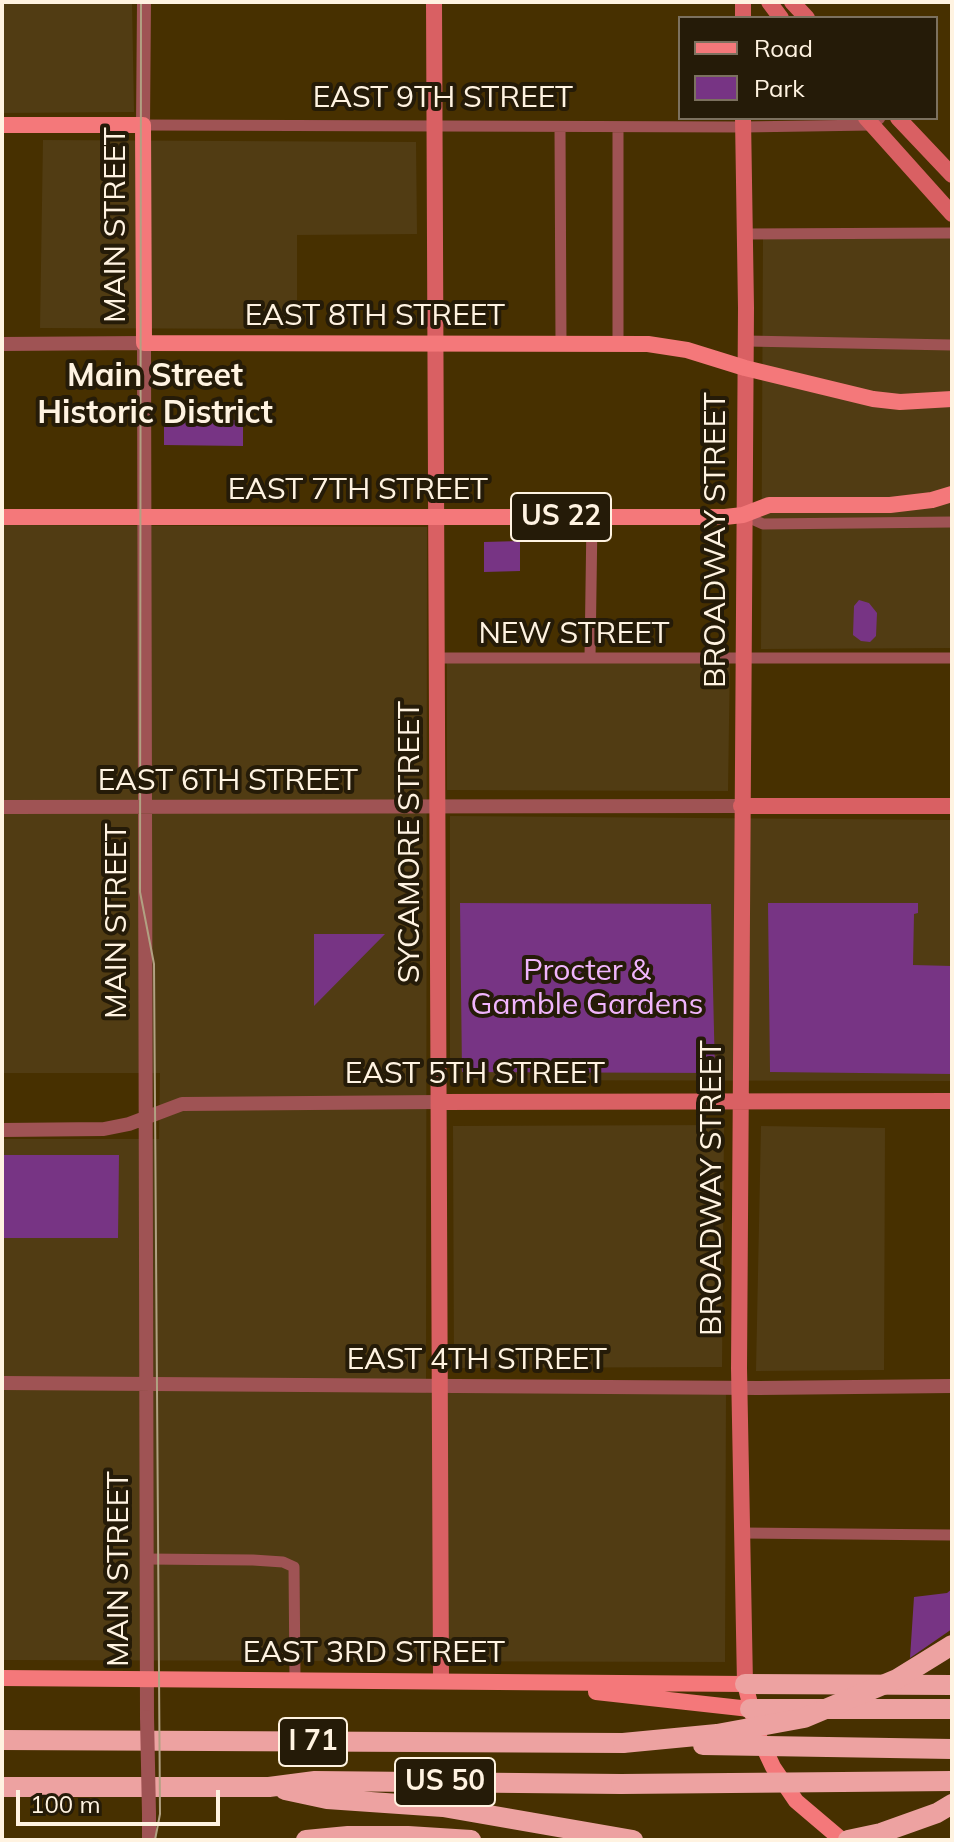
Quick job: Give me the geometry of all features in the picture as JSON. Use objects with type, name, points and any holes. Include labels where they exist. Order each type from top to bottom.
[{"type":"highway","name":"I 71","points":[[2,1740],[623,1743],[717,1734],[804,1718],[897,1679],[952,1645]]},
{"type":"highway","points":[[745,1684],[952,1685]]},
{"type":"highway","points":[[750,1709],[952,1709]]},
{"type":"highway","points":[[623,1743],[952,1749]]},
{"type":"highway","name":"US 50","points":[[269,1787],[315,1781],[621,1784],[952,1781]]},
{"type":"highway","name":"I 71","points":[[2,1787],[269,1787],[327,1799],[443,1807],[629,1839]]},
{"type":"highway","points":[[845,1840],[881,1833],[937,1813],[950,1805]]},
{"type":"highway","points":[[308,1840],[348,1836],[471,1840]]},
{"type":"main road","name":"SYCAMORE STREET","points":[[434,2],[441,1681]]},
{"type":"main road","points":[[873,120],[952,214]]},
{"type":"main road","points":[[900,120],[952,175]]},
{"type":"main road","name":"BROADWAY STREET","points":[[743,122],[746,341],[739,1387],[745,1684],[758,1735],[773,1767],[796,1801],[845,1840]]},
{"type":"main road","name":"EAST 9TH STREET","points":[[2,125],[143,125]]},
{"type":"main road","name":"MAIN STREET","points":[[143,125],[144,343]]},
{"type":"main road","name":"EAST 8TH STREET","points":[[144,343],[648,344],[687,350],[745,368],[873,399],[900,402],[952,399]]},
{"type":"main road","name":"US 22","points":[[743,515],[763,506],[900,504],[952,494]]},
{"type":"main road","name":"EAST 7TH STREET","points":[[2,517],[592,518],[743,515]]},
{"type":"main road","points":[[741,806],[952,806]]},
{"type":"main road","name":"EAST 5TH STREET","points":[[439,1102],[952,1101]]},
{"type":"main road","name":"EAST 3RD STREET","points":[[2,1678],[745,1684]]},
{"type":"main road","points":[[510,1682],[750,1709]]},
{"type":"street","name":"MAIN STREET","points":[[143,125],[144,2]]},
{"type":"street","name":"EAST 9TH STREET","points":[[143,125],[618,127],[873,120]]},
{"type":"street","points":[[560,127],[561,344]]},
{"type":"street","points":[[618,127],[618,344]]},
{"type":"street","points":[[744,234],[952,233]]},
{"type":"street","points":[[746,341],[952,345]]},
{"type":"street","name":"MAIN STREET","points":[[144,343],[149,1840]]},
{"type":"street","name":"EAST 8TH STREET","points":[[2,344],[144,343]]},
{"type":"street","name":"EAST 7TH STREET","points":[[743,515],[763,524],[952,522]]},
{"type":"street","points":[[590,658],[592,518]]},
{"type":"street","name":"NEW STREET","points":[[437,658],[952,658]]},
{"type":"street","name":"EAST 6TH STREET","points":[[2,807],[741,806]]},
{"type":"street","name":"EAST 5TH STREET","points":[[2,1130],[104,1129],[129,1124],[167,1108],[190,1104],[439,1102]]},
{"type":"street","name":"EAST 4TH STREET","points":[[2,1383],[952,1386]]},
{"type":"street","points":[[742,1533],[952,1535]]},
{"type":"street","points":[[147,1559],[253,1560],[283,1562],[294,1567],[295,1680]]},
{"type":"shaded area","points":[[2,2],[132,2],[134,112],[2,113]]},
{"type":"shaded area","points":[[43,140],[416,142],[417,234],[297,235],[297,329],[40,328]]},
{"type":"shaded area","points":[[763,236],[952,237],[952,648],[761,649]]},
{"type":"shaded area","points":[[2,525],[427,527],[426,1393],[726,1391],[725,1662],[2,1660],[2,1139],[159,1139],[160,1073],[2,1073]]},
{"type":"shaded area","points":[[447,653],[730,654],[728,791],[447,790]]},
{"type":"shaded area","points":[[450,816],[952,820],[952,1081],[450,1080]]},
{"type":"shaded area","points":[[724,1125],[722,1367],[454,1368],[453,1126]]},
{"type":"shaded area","points":[[761,1126],[885,1128],[884,1370],[756,1371]]},
{"type":"green space","points":[[164,419],[243,420],[243,446],[164,445]]},
{"type":"green space","points":[[520,541],[520,571],[484,572],[484,542]]},
{"type":"green space","points":[[859,600],[869,603],[877,613],[876,636],[870,642],[861,641],[853,635],[854,606]]},
{"type":"green space","name":"Procter & Gamble Gardens","points":[[460,903],[711,904],[715,1073],[462,1072]]},
{"type":"green space","name":"Procter & Gamble Gardens","points":[[768,903],[918,903],[918,913],[914,914],[913,965],[952,966],[952,1074],[770,1072]]},
{"type":"green space","points":[[314,934],[385,934],[314,1006]]},
{"type":"green space","points":[[2,1155],[119,1155],[118,1238],[2,1238]]},
{"type":"green space","points":[[952,1589],[952,1629],[910,1658],[914,1597],[947,1593]]},
{"type":"tram line","points":[[141,2],[140,892],[154,964],[160,1814],[155,1840]]},
{"type":"district","name":"Main Street Historic District","points":[[155,394]]}]
